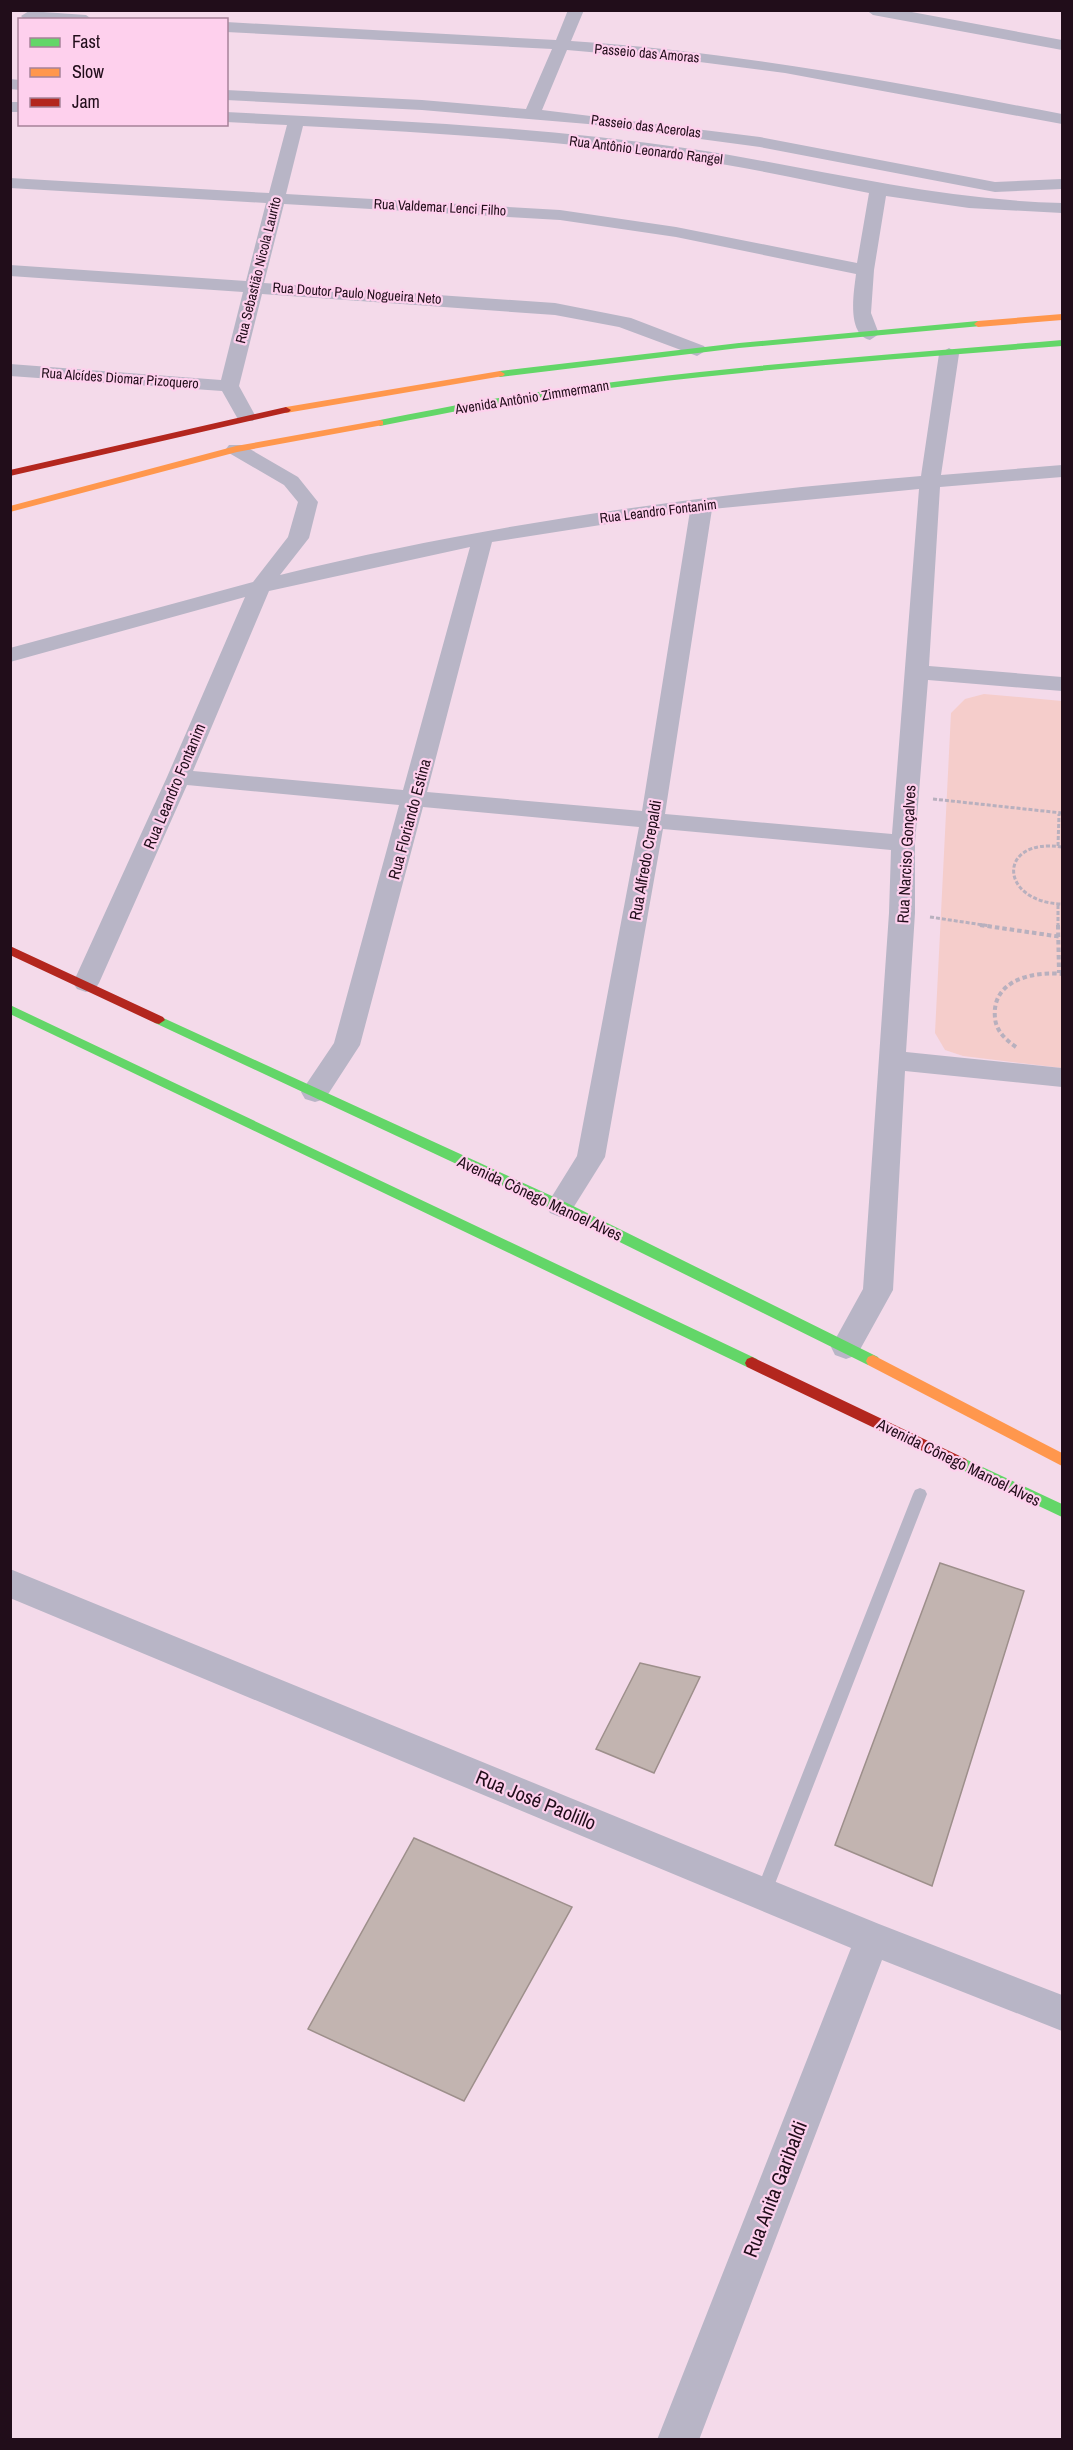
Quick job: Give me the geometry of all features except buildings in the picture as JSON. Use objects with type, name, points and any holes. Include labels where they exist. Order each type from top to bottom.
[{"type":"street","points":[[533,113],[576,10]]},
{"type":"street","points":[[873,10],[1062,45]]},
{"type":"street","points":[[30,15],[64,18]]},
{"type":"street","name":"Passeio das Amoras","points":[[228,27],[681,55],[785,68],[1062,119]]},
{"type":"street","name":"Passeio das Acerolas","points":[[228,95],[533,113],[760,142],[995,187],[1062,185]]},
{"type":"street","name":"Rua Antônio Leonardo Rangel","points":[[228,117],[468,130],[576,140],[690,154],[975,203],[1062,208]]},
{"type":"street","name":"Rua Sebastião Nicola Laurito","points":[[229,386],[296,121]]},
{"type":"street","name":"Rua Valdemar Lenci Filho","points":[[10,183],[520,211],[600,220],[865,270]]},
{"type":"street","points":[[870,334],[862,313],[865,270],[879,187]]},
{"type":"street","name":"Rua Doutor Paulo Nogueira Neto","points":[[10,270],[254,285],[579,312],[645,328],[697,350]]},
{"type":"street","name":"Avenida Antônio Zimmermann","points":[[10,473],[118,450],[246,417],[417,386],[607,359],[1062,317]]},
{"type":"street","name":"Avenida Antônio Zimmermann","points":[[10,509],[236,449],[508,399],[806,364],[950,354],[1062,343]]},
{"type":"street","name":"Rua Narciso Gonçalves","points":[[846,1347],[878,1290],[894,1060],[902,913],[903,843],[909,796],[930,483],[950,354]]},
{"type":"street","name":"Rua Alcídes Diomar Pizoquero","points":[[10,370],[229,386]]},
{"type":"street","points":[[229,386],[246,417]]},
{"type":"street","name":"Rua Leandro Fontanim","points":[[86,983],[179,777],[260,587],[298,538],[308,502],[291,481],[236,449]]},
{"type":"street","name":"Rua Leandro Fontanim","points":[[10,655],[174,608],[483,537],[702,504],[1062,471]]},
{"type":"street","name":"Rua Alfredo Crepaldi","points":[[560,1206],[591,1157],[652,822],[702,504]]},
{"type":"street","name":"Rua Floriando Estina","points":[[315,1092],[348,1045],[483,537]]},
{"type":"street","points":[[916,672],[1062,684]]},
{"type":"street","points":[[179,777],[652,822],[903,843]]},
{"type":"street","name":"Avenida Cônego Manoel Alves","points":[[10,950],[86,983],[560,1206],[846,1347],[1062,1460]]},
{"type":"street","name":"Avenida Cônego Manoel Alves","points":[[10,1009],[1062,1511]]},
{"type":"street","points":[[894,1060],[1062,1078]]},
{"type":"street","name":"Rua José Paolillo","points":[[10,1583],[872,1939],[1062,2013]]},
{"type":"street","name":"Rua Anita Garibaldi","points":[[678,2439],[872,1939]]},
{"type":"lane","points":[[763,1894],[920,1494]]},
{"type":"path","points":[[909,796],[1060,813],[1060,846],[1041,846],[1025,851],[1016,860],[1012,871],[1015,882],[1025,893],[1040,901],[1060,905],[1060,973],[1033,974],[1012,981],[998,994],[992,1011],[997,1029],[1019,1049]]},
{"type":"path","points":[[902,913],[1060,937]]},
{"type":"shaded area","points":[[984,694],[1062,701],[1062,1068],[963,1056],[945,1050],[935,1033],[951,713],[965,699]]},
{"type":"traffic: fast","points":[[500,374],[739,346],[978,324]]},
{"type":"traffic: fast","points":[[380,423],[494,401],[579,389],[786,366],[1062,343]]},
{"type":"traffic: fast","points":[[10,1009],[752,1363]]},
{"type":"traffic: fast","points":[[159,1020],[560,1206],[873,1361]]},
{"type":"traffic: fast","points":[[961,1463],[1062,1511]]},
{"type":"traffic: slow","points":[[978,324],[1062,317]]},
{"type":"traffic: slow","points":[[286,410],[500,374]]},
{"type":"traffic: slow","points":[[10,509],[236,449],[380,423]]},
{"type":"traffic: slow","points":[[873,1361],[1062,1460]]},
{"type":"traffic: jam","points":[[10,473],[286,410]]},
{"type":"traffic: jam","points":[[10,950],[159,1020]]},
{"type":"traffic: jam","points":[[752,1363],[961,1463]]}]
